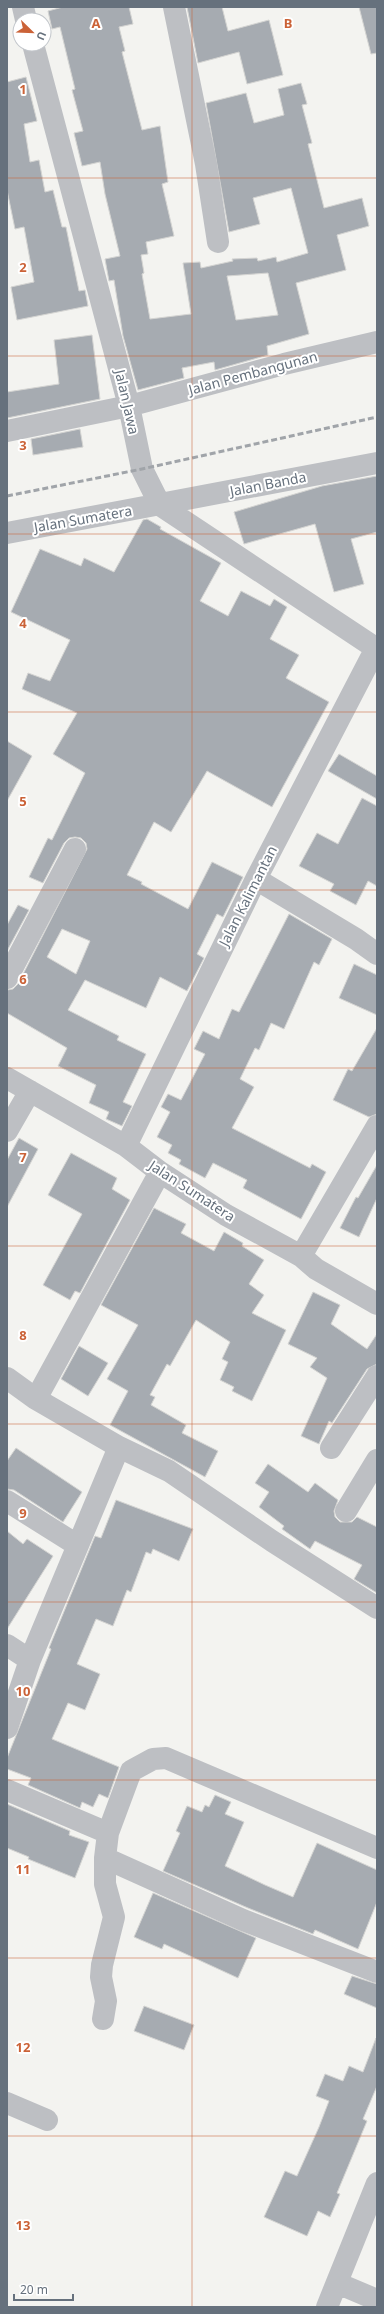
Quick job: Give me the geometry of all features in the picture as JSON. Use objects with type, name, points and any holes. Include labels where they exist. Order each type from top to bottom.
[{"type":"street","points":[[174,7],[206,164],[218,242]]},
{"type":"street","name":"Jalan Jawa","points":[[35,52],[129,406],[142,470],[160,505],[377,648]]},
{"type":"street","name":"Jalan Pembangunan","points":[[7,431],[129,406],[284,364],[377,342]]},
{"type":"street","name":"Jalan Banda","points":[[160,505],[377,463]]},
{"type":"street","name":"Jalan Sumatera","points":[[7,533],[160,505]]},
{"type":"street","name":"Jalan Kalimantan","points":[[126,1146],[256,879],[377,648]]},
{"type":"street","points":[[7,978],[75,849]]},
{"type":"street","points":[[256,879],[356,939],[377,954]]},
{"type":"street","name":"Jalan Sumatera","points":[[7,1078],[126,1146],[160,1172],[226,1215],[301,1256],[316,1269],[377,1304]]},
{"type":"street","points":[[7,1131],[30,1091]]},
{"type":"street","points":[[301,1256],[377,1126]]},
{"type":"street","points":[[36,1399],[160,1172]]},
{"type":"street","points":[[331,1448],[377,1376]]},
{"type":"street","points":[[7,1378],[36,1399],[119,1447],[169,1471],[272,1541],[377,1608]]},
{"type":"street","points":[[7,1728],[30,1660],[119,1447]]},
{"type":"street","points":[[346,1511],[377,1460]]},
{"type":"street","points":[[7,1501],[77,1545]]},
{"type":"street","points":[[7,1645],[30,1660]]},
{"type":"street","points":[[102,2019],[106,2001],[101,1977],[102,1965],[114,1917],[106,1884],[105,1858],[108,1833],[132,1771],[153,1759],[166,1758],[377,1848]]},
{"type":"street","points":[[7,1790],[108,1833]]},
{"type":"street","points":[[105,1858],[243,1920],[377,1972]]},
{"type":"street","points":[[7,2103],[47,2120]]},
{"type":"street","points":[[327,2307],[377,2183]]},
{"type":"street","points":[[336,2283],[377,2300]]},
{"type":"building","points":[[63,7],[129,7],[133,24],[119,27],[125,51],[122,52],[142,130],[160,126],[168,182],[162,184],[174,236],[146,242],[148,254],[141,255],[144,273],[142,274],[150,319],[191,314],[183,263],[200,262],[201,268],[233,261],[232,259],[257,258],[258,261],[276,257],[277,262],[308,253],[291,188],[253,198],[260,224],[229,232],[206,103],[246,93],[254,123],[284,115],[278,89],[301,83],[307,104],[302,105],[312,143],[308,144],[324,208],[362,198],[369,226],[337,235],[346,270],[296,283],[309,334],[267,346],[268,355],[215,370],[214,362],[182,368],[184,378],[138,390],[123,336],[114,280],[109,281],[105,259],[120,256],[105,194],[100,162],[82,166],[74,133],[83,131],[72,90],[75,89],[60,27],[52,29],[52,12],[48,12]],"holes":[[[268,273],[278,315],[236,320],[227,276]]]},
{"type":"building","points":[[187,7],[222,7],[228,31],[269,20],[283,75],[247,84],[239,52],[198,63]]},
{"type":"building","points":[[359,7],[377,7],[377,53],[371,54]]},
{"type":"building","points":[[26,77],[37,121],[24,124],[30,162],[39,160],[45,192],[53,190],[62,227],[66,227],[79,291],[85,290],[88,306],[17,320],[11,287],[34,282],[24,227],[15,229],[7,190],[7,82]]},
{"type":"building","points":[[92,335],[100,399],[7,418],[7,392],[59,384],[54,340]]},
{"type":"building","points":[[80,429],[83,447],[33,455],[31,439]]},
{"type":"building","points":[[377,476],[377,532],[351,539],[364,584],[334,592],[315,524],[244,544],[234,512],[322,486]]},
{"type":"building","points":[[147,519],[161,527],[160,529],[221,563],[200,601],[228,616],[241,591],[270,606],[274,599],[287,607],[270,639],[299,655],[286,678],[329,702],[272,807],[207,771],[171,832],[154,822],[127,875],[188,909],[212,862],[243,877],[223,917],[217,914],[197,954],[204,958],[187,991],[160,977],[146,1008],[85,980],[68,1010],[119,1036],[117,1040],[146,1054],[123,1102],[132,1106],[122,1126],[106,1119],[109,1112],[89,1103],[96,1085],[58,1066],[67,1048],[7,1013],[7,990],[13,989],[18,984],[87,849],[86,843],[81,838],[69,838],[64,843],[43,883],[29,877],[48,838],[52,840],[85,773],[53,754],[77,713],[22,689],[28,673],[50,681],[70,640],[11,612],[40,549],[81,566],[84,558],[114,572],[143,520]],"holes":[[[62,929],[90,941],[76,974],[47,957]]]},
{"type":"building","points":[[7,741],[32,756],[7,801]]},
{"type":"building","points":[[339,754],[377,776],[377,799],[328,771]]},
{"type":"building","points":[[362,798],[377,806],[377,886],[368,881],[356,905],[330,891],[334,884],[299,866],[317,833],[338,844]]},
{"type":"building","points":[[18,905],[29,910],[7,951],[7,925]]},
{"type":"building","points":[[289,914],[332,939],[319,965],[314,962],[284,1029],[271,1023],[259,1050],[255,1048],[240,1079],[254,1087],[232,1128],[310,1168],[312,1164],[326,1172],[301,1219],[243,1188],[247,1180],[213,1163],[205,1178],[179,1164],[181,1160],[168,1153],[172,1145],[157,1137],[170,1112],[161,1107],[168,1094],[181,1100],[205,1054],[194,1049],[203,1031],[219,1039],[232,1009],[239,1012]]},
{"type":"building","points":[[354,964],[377,975],[377,1015],[339,998]]},
{"type":"building","points":[[377,1028],[377,1114],[369,1117],[333,1100],[348,1069],[352,1071]]},
{"type":"building","points":[[19,1138],[38,1149],[7,1207],[7,1160]]},
{"type":"building","points":[[71,1153],[117,1178],[112,1189],[130,1200],[80,1293],[75,1291],[70,1300],[43,1285],[82,1214],[48,1195]]},
{"type":"building","points":[[377,1165],[377,1198],[359,1237],[340,1228],[356,1197],[358,1198]]},
{"type":"building","points":[[154,1208],[186,1224],[181,1233],[214,1251],[224,1232],[243,1243],[242,1246],[264,1260],[249,1284],[264,1295],[252,1313],[286,1330],[252,1401],[232,1391],[234,1387],[220,1380],[228,1362],[222,1359],[230,1342],[196,1320],[170,1366],[167,1364],[150,1395],[155,1397],[151,1405],[186,1425],[182,1433],[218,1451],[205,1477],[110,1425],[128,1391],[107,1379],[138,1325],[101,1305]]},
{"type":"building","points":[[313,1292],[340,1305],[331,1324],[367,1349],[377,1334],[377,1364],[367,1369],[332,1423],[329,1421],[319,1444],[301,1436],[327,1378],[310,1367],[317,1358],[288,1344]]},
{"type":"building","points":[[79,1346],[108,1363],[88,1396],[61,1379]]},
{"type":"building","points":[[16,1448],[82,1492],[63,1522],[14,1490],[7,1489],[7,1461]]},
{"type":"building","points":[[268,1464],[308,1492],[315,1483],[338,1500],[334,1511],[335,1517],[340,1522],[352,1522],[357,1517],[377,1527],[377,1593],[354,1579],[362,1565],[315,1541],[310,1549],[282,1529],[284,1526],[259,1507],[269,1492],[255,1483]]},
{"type":"building","points":[[116,1500],[193,1529],[179,1561],[153,1549],[151,1554],[146,1552],[131,1592],[127,1590],[113,1626],[96,1619],[77,1664],[100,1674],[85,1710],[68,1703],[52,1739],[119,1767],[108,1798],[99,1794],[93,1807],[82,1802],[80,1808],[28,1785],[31,1778],[7,1769],[7,1758],[51,1649],[49,1648],[95,1536],[101,1538]]},
{"type":"building","points":[[7,1531],[23,1544],[27,1539],[53,1556],[7,1629]]},
{"type":"building","points":[[215,1795],[231,1802],[225,1814],[244,1822],[225,1866],[265,1885],[293,1897],[317,1843],[377,1870],[377,1902],[358,1949],[315,1930],[313,1934],[248,1908],[163,1871],[180,1833],[176,1831],[187,1806],[202,1812],[205,1805],[209,1807]]},
{"type":"building","points":[[7,1804],[70,1831],[69,1835],[89,1842],[75,1878],[28,1859],[29,1857],[7,1848]]},
{"type":"building","points":[[153,1893],[256,1938],[238,1978],[164,1944],[162,1949],[134,1937]]},
{"type":"building","points":[[352,1976],[377,1984],[377,2008],[344,1994]]},
{"type":"building","points":[[144,2006],[194,2025],[184,2050],[134,2031]]},
{"type":"building","points":[[376,2038],[377,2086],[363,2119],[367,2121],[337,2193],[340,2194],[330,2217],[318,2211],[307,2236],[264,2217],[285,2171],[297,2176],[319,2127],[329,2101],[316,2096],[325,2074],[343,2081],[349,2066],[363,2072]]},
{"type":"railway","points":[[7,496],[142,469],[377,417]]}]
